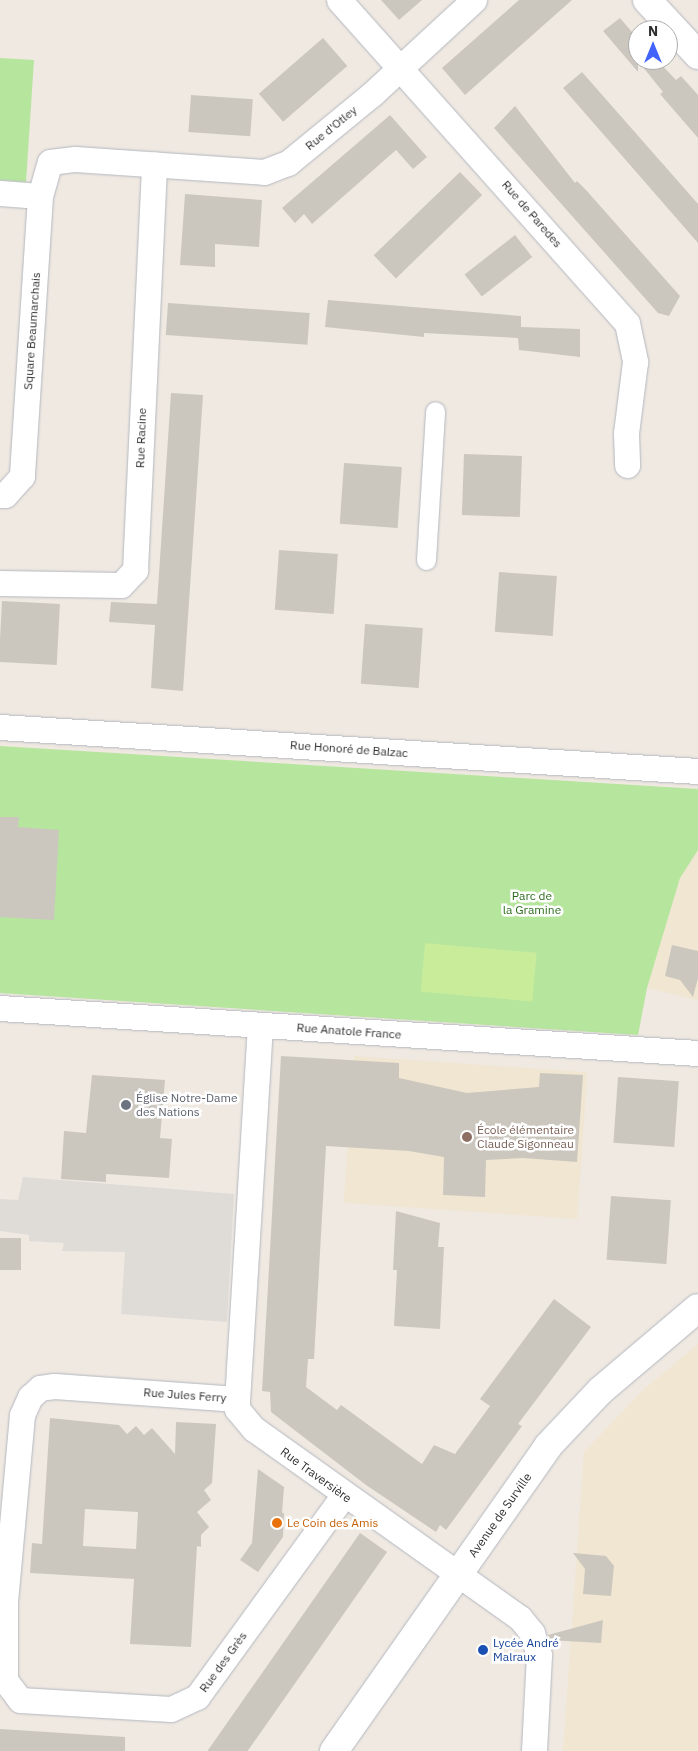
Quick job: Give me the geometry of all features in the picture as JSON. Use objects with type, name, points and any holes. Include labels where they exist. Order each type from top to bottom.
[{"type":"street","name":"Rue de Paredes","points":[[339,0],[400,67],[417,90],[468,142],[627,323],[635,362],[626,432],[627,465]]},
{"type":"street","name":"Rue d'Otley","points":[[50,162],[75,159],[264,172],[288,163],[400,67],[474,0]]},
{"type":"street","points":[[647,0],[698,55]]},
{"type":"street","name":"Square Beaumarchais","points":[[0,495],[5,495],[22,476],[40,196],[50,162]]},
{"type":"street","name":"Rue Racine","points":[[0,583],[121,585],[135,570],[154,164]]},
{"type":"street","points":[[0,193],[40,196]]},
{"type":"street","points":[[426,560],[435,411]]},
{"type":"street","name":"Rue Honoré de Balzac","points":[[0,727],[698,771]]},
{"type":"street","name":"Rue Anatole France","points":[[0,1008],[698,1053]]},
{"type":"street","name":"Rue Jules Ferry","points":[[3,1632],[22,1415],[30,1398],[40,1388],[54,1386],[237,1399],[260,1025]]},
{"type":"street","name":"Avenue de Surville","points":[[334,1751],[548,1446],[600,1391],[698,1308]]},
{"type":"street","name":"Rue Traversière","points":[[237,1399],[237,1409],[254,1429],[343,1496],[520,1618],[532,1633],[539,1655],[534,1751]]},
{"type":"street","name":"Rue des Grès","points":[[3,1632],[5,1680],[20,1700],[171,1709],[198,1697],[343,1496]]},
{"type":"shaded area","points":[[698,850],[698,1000],[647,988],[680,878]]},
{"type":"shaded area","name":"École élémentaire Claude Sigonneau","points":[[354,1056],[587,1072],[577,1219],[344,1203]]},
{"type":"shaded area","points":[[23,1177],[234,1194],[227,1322],[121,1314],[125,1252],[62,1251],[64,1243],[29,1241],[29,1235],[0,1231],[0,1199],[18,1200]]},
{"type":"shaded area","points":[[698,1344],[698,1751],[563,1751],[584,1452],[642,1391]]},
{"type":"green space","points":[[0,58],[34,60],[26,182],[0,180]]},
{"type":"green space","name":"Parc de la Gramine","points":[[0,746],[698,789],[698,850],[680,878],[647,988],[638,1035],[0,993]]},
{"type":"green space","points":[[425,943],[537,953],[532,1002],[421,992]]},
{"type":"building","points":[[381,0],[422,0],[399,20]]},
{"type":"building","points":[[519,0],[572,0],[465,95],[442,68]]},
{"type":"building","points":[[620,18],[628,27],[628,60],[603,31]]},
{"type":"building","points":[[323,38],[347,66],[283,122],[259,94]]},
{"type":"building","points":[[645,70],[666,70],[676,80],[681,76],[698,95],[698,138],[660,94],[663,92]]},
{"type":"building","points":[[582,72],[698,204],[698,243],[563,88]]},
{"type":"building","points":[[191,95],[253,99],[250,136],[188,132]]},
{"type":"building","points":[[515,106],[575,183],[577,181],[586,190],[680,296],[669,316],[658,313],[494,128]]},
{"type":"building","points":[[390,115],[427,157],[413,169],[396,150],[312,224],[304,214],[295,223],[282,208]]},
{"type":"building","points":[[460,172],[482,195],[396,278],[374,255]]},
{"type":"building","points":[[185,194],[262,200],[259,247],[215,244],[215,267],[180,265]]},
{"type":"building","points":[[515,235],[532,257],[482,296],[465,274]]},
{"type":"building","points":[[328,300],[521,316],[521,327],[580,329],[580,357],[519,350],[518,338],[424,333],[424,337],[325,327]]},
{"type":"building","points":[[168,303],[310,313],[307,345],[166,335]]},
{"type":"building","points":[[171,393],[203,395],[183,691],[151,688],[155,625],[109,622],[111,602],[157,604]]},
{"type":"building","points":[[464,454],[522,456],[520,517],[462,515]]},
{"type":"building","points":[[344,463],[402,467],[398,528],[340,524]]},
{"type":"building","points":[[279,550],[338,554],[334,614],[275,610]]},
{"type":"building","points":[[499,572],[557,576],[553,636],[495,632]]},
{"type":"building","points":[[2,601],[60,604],[57,665],[0,662]]},
{"type":"building","points":[[365,624],[423,628],[419,688],[361,684]]},
{"type":"building","points":[[0,817],[19,817],[18,827],[59,830],[54,920],[0,917]]},
{"type":"building","points":[[672,945],[698,951],[698,978],[693,997],[680,980],[665,976]]},
{"type":"building","points":[[281,1056],[399,1063],[399,1078],[467,1093],[539,1087],[540,1073],[583,1075],[577,1162],[523,1158],[486,1160],[485,1197],[443,1195],[444,1157],[409,1151],[326,1146],[314,1359],[308,1359],[306,1387],[337,1410],[341,1405],[422,1464],[434,1445],[455,1454],[490,1406],[480,1399],[554,1299],[591,1327],[518,1424],[522,1426],[446,1530],[440,1525],[436,1532],[366,1485],[271,1412],[270,1392],[262,1391]]},
{"type":"building","name":"Église Notre-Dame des Nations","points":[[92,1075],[165,1080],[160,1138],[172,1139],[169,1178],[106,1174],[106,1182],[61,1179],[64,1131],[86,1133]]},
{"type":"building","points":[[618,1077],[679,1081],[674,1147],[613,1143]]},
{"type":"building","points":[[611,1196],[671,1200],[666,1264],[607,1260]]},
{"type":"building","points":[[396,1211],[440,1223],[438,1247],[444,1247],[440,1329],[394,1326],[397,1270],[393,1270]]},
{"type":"building","points":[[0,1238],[21,1238],[21,1270],[0,1270]]},
{"type":"building","points":[[50,1418],[119,1425],[127,1434],[136,1426],[144,1435],[152,1428],[175,1454],[176,1422],[216,1424],[212,1483],[204,1490],[211,1500],[197,1512],[209,1527],[201,1535],[201,1547],[197,1546],[191,1647],[130,1644],[134,1579],[30,1573],[32,1543],[42,1544]],"holes":[[[85,1509],[138,1512],[136,1549],[83,1546]]]},
{"type":"building","points":[[258,1469],[284,1487],[282,1513],[284,1513],[283,1537],[258,1572],[240,1560],[252,1543]]},
{"type":"building","points":[[360,1533],[387,1552],[248,1751],[207,1751]]},
{"type":"building","points":[[573,1553],[606,1556],[614,1566],[611,1596],[583,1594],[585,1569]]},
{"type":"building","points":[[603,1620],[601,1643],[549,1640],[548,1635]]},
{"type":"building","points":[[0,1729],[125,1737],[125,1751],[0,1751]]},
{"type":"place","name":"Église Notre-Dame des Nations","points":[[126,1105]]},
{"type":"place","name":"École élémentaire Claude Sigonneau","points":[[467,1137]]},
{"type":"place","name":"Le Coin des Amis","points":[[277,1523]]},
{"type":"place","name":"Lycée André Malraux","points":[[483,1650]]}]
